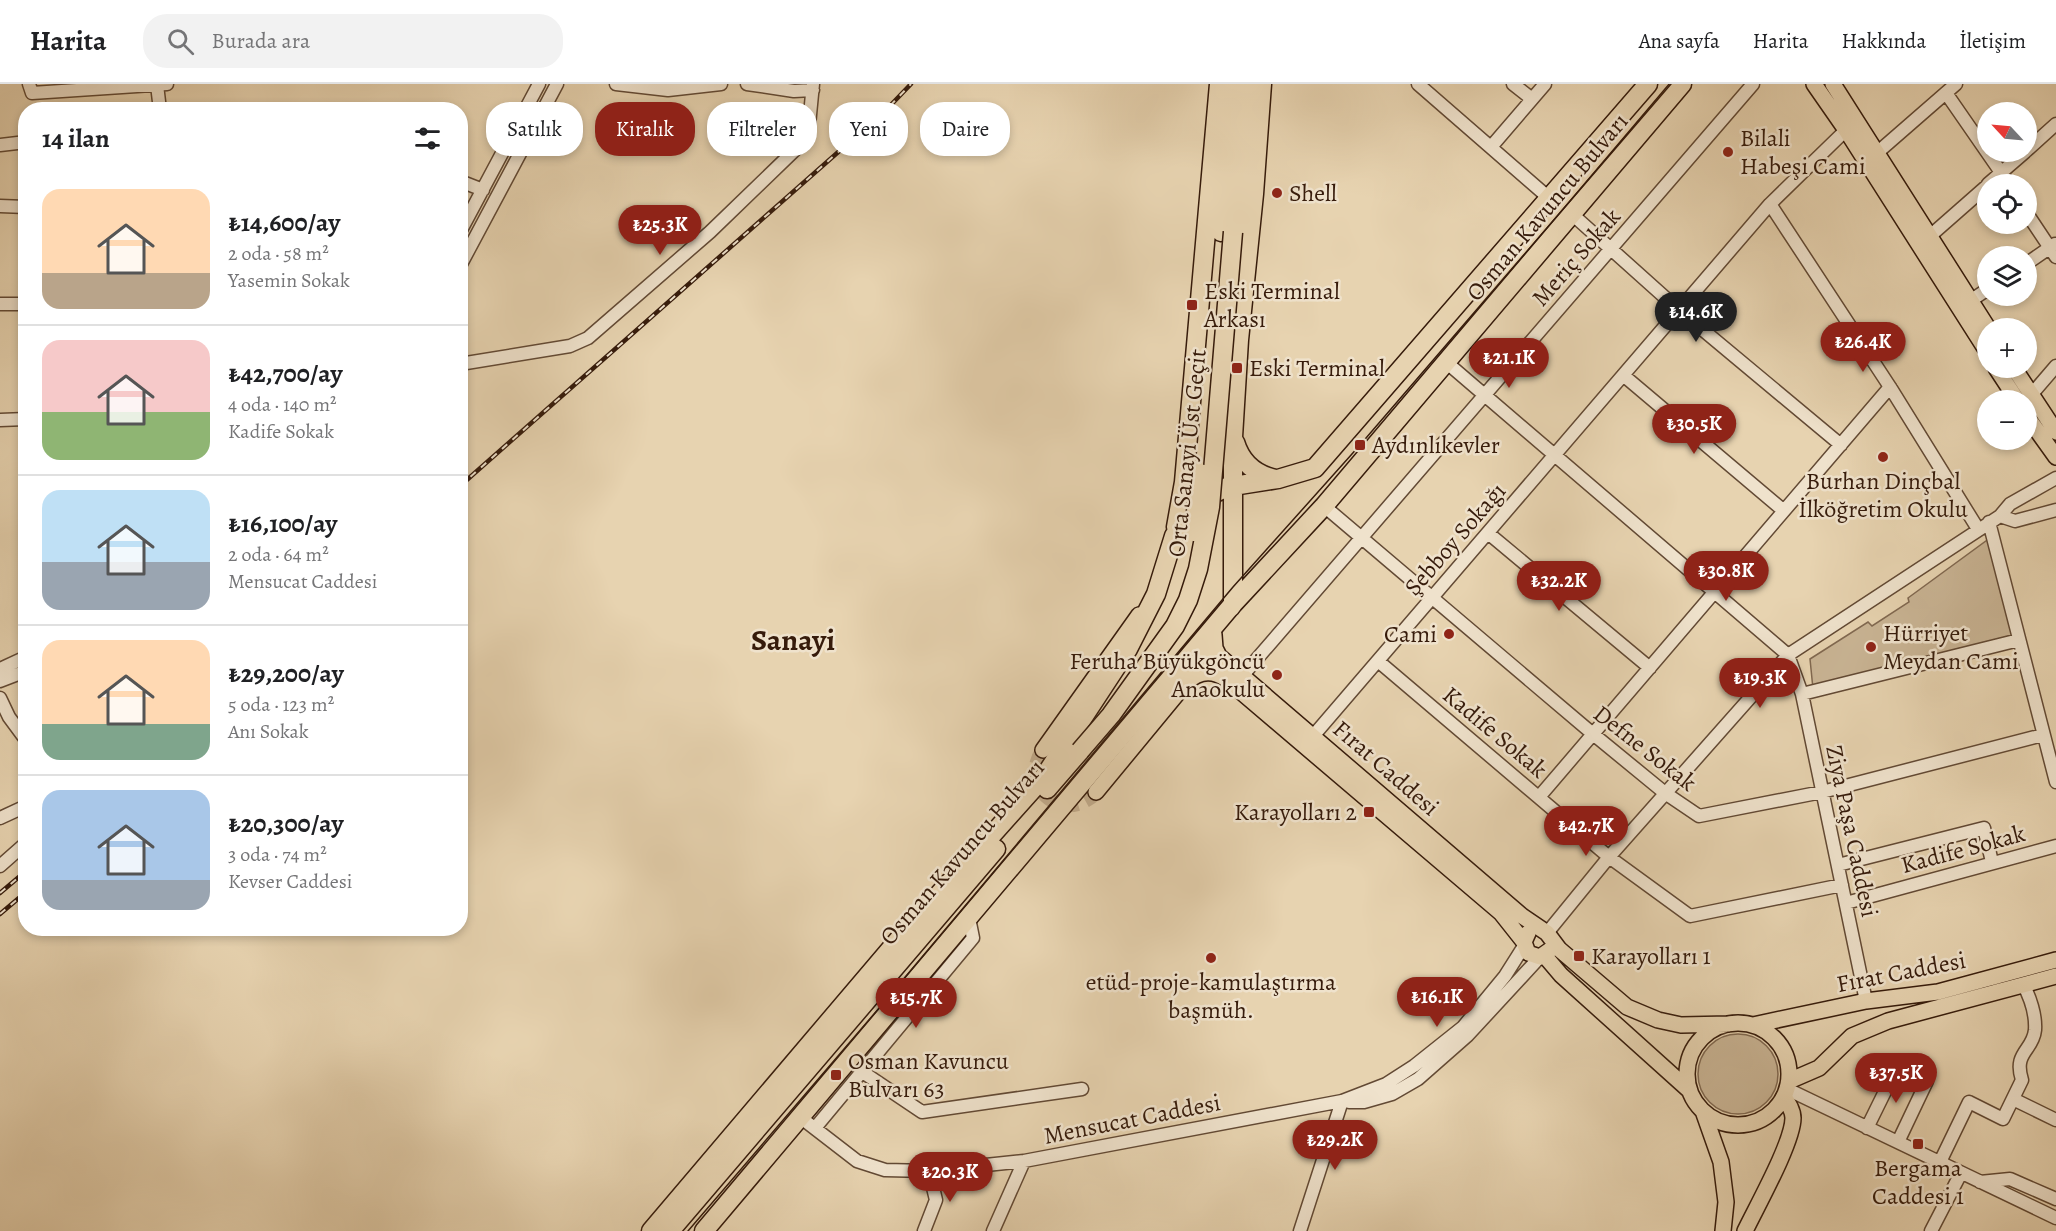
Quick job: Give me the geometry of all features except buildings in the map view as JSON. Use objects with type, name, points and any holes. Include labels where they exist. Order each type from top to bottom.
[{"type":"highway","points":[[1234,84],[1235,149]]},
{"type":"highway","points":[[1235,149],[1248,84]]},
{"type":"highway","points":[[1235,149],[1261,84]]},
{"type":"highway","points":[[1214,635],[1233,604],[1233,437],[1261,84]]},
{"type":"highway","name":"Osman Kavuncu Bulvarı","points":[[1278,479],[1315,468],[1648,84]]},
{"type":"highway","name":"Osman Kavuncu Bulvarı","points":[[1233,604],[1324,506],[1682,84]]},
{"type":"highway","points":[[1218,90],[1235,149]]},
{"type":"highway","points":[[1044,777],[1128,649],[1156,594],[1174,537],[1186,457],[1218,90]]},
{"type":"highway","name":"Orta Sanayi Üst Geçit","points":[[1076,748],[1111,715],[1175,626],[1188,600],[1198,568],[1210,507],[1227,232],[1235,149]]},
{"type":"highway","points":[[1233,437],[1238,452],[1247,464],[1264,476],[1278,479]]},
{"type":"highway","points":[[1186,457],[1189,469],[1205,483],[1216,484],[1229,472],[1233,460]]},
{"type":"highway","points":[[1174,537],[1182,521],[1195,506],[1212,494],[1233,485],[1278,479]]},
{"type":"highway","points":[[1195,506],[1207,504],[1218,507],[1227,515],[1233,531]]},
{"type":"highway","points":[[704,1231],[808,1123],[969,918],[1233,604]]},
{"type":"highway","points":[[1044,777],[1076,748]]},
{"type":"highway","name":"Osman Kavuncu Bulvarı","points":[[670,1231],[1076,748]]},
{"type":"highway","name":"Osman Kavuncu Bulvarı","points":[[651,1231],[899,939],[1044,777]]},
{"type":"main road","points":[[1814,84],[1846,130],[1977,336]]},
{"type":"main road","points":[[1833,84],[1981,318]]},
{"type":"main road","points":[[2005,378],[2017,390]]},
{"type":"main road","points":[[2037,412],[2056,432]]},
{"type":"main road","points":[[2037,431],[2056,458]]},
{"type":"main road","points":[[1043,750],[1129,627],[1156,594]]},
{"type":"main road","points":[[1096,792],[1186,683],[1214,635]]},
{"type":"main road","name":"Fırat Caddesi","points":[[1214,635],[1215,648],[1219,656],[1314,735],[1627,1007],[1658,1020],[1681,1025],[1729,1024]]},
{"type":"main road","name":"Fırat Caddesi","points":[[1186,683],[1194,676],[1208,672],[1226,679],[1501,913],[1524,944]]},
{"type":"main road","points":[[1527,934],[1546,935],[1550,949],[1542,956],[1532,956],[1524,944],[1527,934]]},
{"type":"main road","points":[[1542,956],[1690,1091],[1703,1111],[1721,1162],[1726,1202],[1723,1231]]},
{"type":"main road","name":"Fırat Caddesi","points":[[1753,1025],[1866,1001],[1938,992],[2056,960]]},
{"type":"main road","name":"Fırat Caddesi","points":[[1787,1089],[1819,1068],[1852,1036],[1888,1022],[2056,976]]},
{"type":"main road","points":[[1690,1091],[1688,1068],[1696,1045],[1708,1034],[1729,1024],[1753,1025],[1768,1032],[1784,1050],[1789,1065],[1787,1089],[1793,1118],[1786,1144],[1745,1231]]},
{"type":"main road","points":[[1703,1111],[1724,1124],[1747,1125],[1769,1115],[1787,1089]]},
{"type":"street","points":[[28,84],[32,93],[168,84]]},
{"type":"street","points":[[468,251],[557,84]]},
{"type":"street","points":[[616,84],[668,90],[721,84]]},
{"type":"street","points":[[468,363],[570,346],[588,338],[710,231],[797,148],[809,125],[813,87],[794,91],[747,84]]},
{"type":"street","points":[[1513,84],[1532,99]]},
{"type":"street","points":[[1491,147],[1545,84]]},
{"type":"street","name":"Meriç Sokak","points":[[1243,675],[1753,84]]},
{"type":"street","points":[[1878,152],[1956,84]]},
{"type":"street","points":[[157,85],[159,102]]},
{"type":"street","points":[[468,217],[536,85]]},
{"type":"street","points":[[1421,85],[1549,198]]},
{"type":"street","points":[[1946,93],[2001,173],[2014,162]]},
{"type":"street","points":[[2037,141],[2056,124]]},
{"type":"street","name":"Şebboy Sokağı","points":[[1314,735],[1770,204],[1846,130]]},
{"type":"street","points":[[0,145],[18,142]]},
{"type":"street","points":[[468,184],[483,190]]},
{"type":"street","points":[[1930,236],[1977,195]]},
{"type":"street","points":[[1770,204],[1890,387],[1978,529]]},
{"type":"street","points":[[0,206],[18,207]]},
{"type":"street","points":[[1573,215],[1679,310],[1841,445]]},
{"type":"street","points":[[2037,227],[2054,250],[2037,258]]},
{"type":"street","points":[[1970,301],[1977,296]]},
{"type":"street","points":[[0,304],[18,304]]},
{"type":"street","name":"Ziya Paşa Caddesi","points":[[1446,362],[1788,655],[1802,694],[1866,1001]]},
{"type":"street","points":[[2032,390],[2056,366]]},
{"type":"street","points":[[1623,375],[1784,511]]},
{"type":"street","points":[[1539,797],[1890,387]]},
{"type":"street","points":[[0,420],[18,419]]},
{"type":"street","points":[[1546,935],[1609,857],[1788,655],[1995,519],[2010,504],[2056,478]]},
{"type":"street","name":"Defne Sokak","points":[[1324,506],[1593,734],[1665,793],[1699,816],[1822,792],[2043,735]]},
{"type":"street","points":[[1995,519],[2015,521],[2056,510]]},
{"type":"street","points":[[1995,519],[2019,640],[2056,782]]},
{"type":"street","points":[[1488,533],[1650,668]]},
{"type":"street","points":[[1802,694],[2019,640]]},
{"type":"street","points":[[0,669],[18,661]]},
{"type":"street","name":"Kadife Sokak","points":[[1378,661],[1609,857],[1690,916],[1842,885]]},
{"type":"street","points":[[0,681],[18,674]]},
{"type":"street","points":[[0,698],[18,729]]},
{"type":"street","points":[[0,818],[18,810]]},
{"type":"street","points":[[1838,865],[1984,828],[1992,862]]},
{"type":"street","name":"Kadife Sokak","points":[[1846,903],[2056,846]]},
{"type":"street","points":[[0,866],[18,850]]},
{"type":"street","points":[[808,1123],[861,1071],[973,938],[969,918]]},
{"type":"street","name":"Mensucat Caddesi","points":[[808,1123],[857,1161],[885,1170],[929,1172],[1024,1161],[1342,1101],[1386,1084],[1414,1066],[1463,1027],[1504,976],[1524,944]]},
{"type":"street","name":"Mensucat Caddesi","points":[[1342,1101],[1364,1102],[1392,1094],[1418,1079],[1468,1035],[1542,956]]},
{"type":"street","points":[[1940,1162],[1969,1102],[2003,1119],[2022,1080],[2021,1058],[2035,1030],[2032,1008],[2023,984]]},
{"type":"street","points":[[1867,1128],[1897,1067]]},
{"type":"street","points":[[861,1071],[922,1112],[1082,1089]]},
{"type":"street","points":[[1898,1142],[1927,1081]]},
{"type":"street","points":[[1787,1089],[1867,1128],[1898,1142],[1961,1173],[1980,1182],[2052,1216],[2056,1199],[2010,1179],[1980,1182]]},
{"type":"street","points":[[2013,1099],[2056,1119]]},
{"type":"street","points":[[1300,1231],[1342,1101]]},
{"type":"street","points":[[993,1231],[1024,1161]]},
{"type":"street","points":[[924,1231],[936,1200],[929,1172]]},
{"type":"street","points":[[1931,1231],[1961,1173]]},
{"type":"shaded area","points":[[1990,538],[2017,639],[1813,689],[1810,659],[1868,622],[1872,626],[1909,602],[1908,598]]},
{"type":"shaded area","points":[[1730,1034],[1746,1034],[1767,1045],[1778,1066],[1778,1082],[1767,1103],[1746,1114],[1730,1114],[1716,1108],[1704,1096],[1698,1082],[1698,1066],[1704,1052],[1716,1040]]},
{"type":"tunnel","points":[[1043,750],[1037,764],[1036,777],[1041,789],[1049,798],[1071,805],[1084,801],[1096,792]]},
{"type":"tram line","points":[[688,1231],[880,1007],[1233,587],[1360,445],[1671,84]]},
{"type":"railway","points":[[468,479],[887,109],[911,84]]},
{"type":"railway","points":[[0,893],[18,878]]},
{"type":"railway","points":[[0,914],[18,899]]},
{"type":"place","name":"Bilali Habeşi Cami","points":[[1728,152]]},
{"type":"place","name":"Shell","points":[[1277,193]]},
{"type":"place","name":"Eski Terminal Arkası","points":[[1192,305]]},
{"type":"place","name":"Eski Terminal","points":[[1237,368]]},
{"type":"place","name":"Aydınlıkevler","points":[[1360,445]]},
{"type":"place","name":"Burhan Dinçbal İlköğretim Okulu","points":[[1883,457]]},
{"type":"place","name":"Cami","points":[[1449,634]]},
{"type":"place","name":"Hürriyet Meydan Cami","points":[[1871,647]]},
{"type":"place","name":"Feruha Büyükgöncü Anaokulu","points":[[1277,675]]},
{"type":"place","name":"Karayolları 2","points":[[1369,812]]},
{"type":"place","name":"Karayolları 1","points":[[1579,956]]},
{"type":"place","name":"etüd-proje-kamulaştırma başmüh.","points":[[1211,958]]},
{"type":"place","name":"Osman Kavuncu Bulvarı 63","points":[[836,1075]]},
{"type":"place","name":"Bergama Caddesi 1","points":[[1918,1144]]},
{"type":"district","name":"Sanayi","points":[[793,640]]}]
